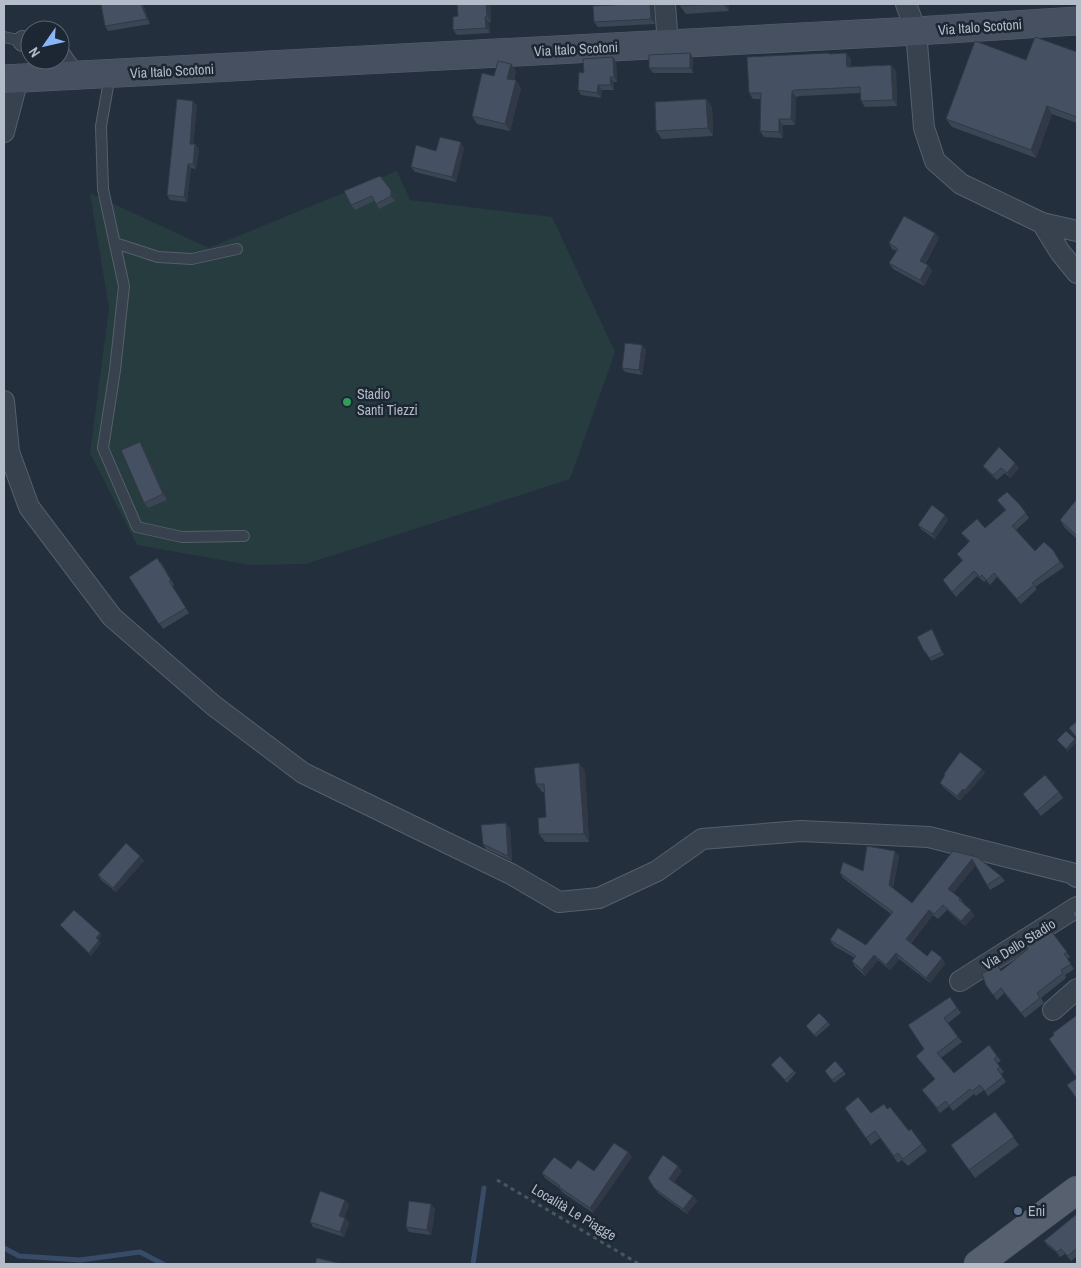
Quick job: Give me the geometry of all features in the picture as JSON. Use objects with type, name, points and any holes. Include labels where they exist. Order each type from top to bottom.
[{"type":"main road","points":[[978,1264],[1077,1190]]},
{"type":"street","points":[[665,4],[668,44]]},
{"type":"street","points":[[906,4],[916,31],[924,128],[935,161],[961,184],[1042,224],[1077,231]]},
{"type":"street","name":"Via Italo Scotoni","points":[[70,67],[110,74],[1077,21]]},
{"type":"street","name":"Via Italo Scotoni","points":[[11,79],[50,70]]},
{"type":"street","points":[[5,120],[11,79]]},
{"type":"street","points":[[1042,224],[1060,252],[1077,273]]},
{"type":"street","points":[[4,401],[9,452],[29,507],[112,617],[213,705],[303,773],[511,874],[559,902],[599,898],[657,871],[702,839],[801,831],[929,837],[1071,872],[1077,877]]},
{"type":"street","name":"Via Dello Stadio","points":[[960,981],[1077,907]]},
{"type":"street","points":[[1053,1010],[1077,989]]},
{"type":"lane","points":[[4,36],[20,40]]},
{"type":"lane","points":[[110,74],[101,126],[103,189],[124,286],[115,370],[103,448],[137,527],[182,537],[244,536]]},
{"type":"lane","points":[[114,243],[158,258],[192,259],[236,249]]},
{"type":"path","name":"Località Le Piagge","points":[[497,1180],[639,1264]]},
{"type":"green space","name":"Stadio Santi Tiezzi","points":[[397,171],[410,200],[552,217],[615,352],[570,479],[306,564],[250,565],[137,545],[90,453],[109,308],[90,193],[209,248]]},
{"type":"building","points":[[101,4],[141,4],[147,19],[105,26]]},
{"type":"building","points":[[457,4],[486,4],[486,28],[453,30],[453,17],[458,16]]},
{"type":"building","points":[[650,4],[651,19],[594,22],[593,6]]},
{"type":"building","points":[[680,4],[718,4],[680,6]]},
{"type":"building","points":[[1035,37],[1077,52],[1077,117],[1047,106],[1031,150],[946,119],[975,41],[1026,60]]},
{"type":"building","points":[[690,53],[690,68],[649,68],[649,55]]},
{"type":"building","points":[[846,53],[847,67],[891,65],[893,100],[861,101],[860,87],[795,90],[792,91],[791,119],[779,119],[779,132],[760,131],[761,93],[749,93],[747,57]]},
{"type":"building","points":[[613,57],[614,77],[610,77],[611,85],[598,85],[597,93],[578,90],[579,72],[584,73],[583,59]]},
{"type":"building","points":[[498,61],[511,64],[507,79],[516,80],[505,124],[472,116],[482,73],[494,76]]},
{"type":"building","points":[[177,99],[193,101],[190,144],[195,144],[193,164],[188,164],[184,197],[167,195]]},
{"type":"building","points":[[706,99],[708,128],[656,131],[655,102]]},
{"type":"building","points":[[440,137],[461,142],[452,177],[411,167],[416,145],[436,151]]},
{"type":"building","points":[[380,176],[391,190],[391,196],[376,204],[372,196],[351,205],[344,191]]},
{"type":"building","points":[[904,216],[935,233],[920,261],[928,265],[920,280],[889,263],[898,249],[889,243]]},
{"type":"building","points":[[625,343],[642,345],[639,370],[622,368]]},
{"type":"building","points":[[140,442],[163,494],[144,503],[121,450]]},
{"type":"building","points":[[999,447],[1015,463],[1007,473],[1001,468],[993,475],[983,466]]},
{"type":"building","points":[[1007,492],[1026,513],[1012,526],[1035,551],[1044,542],[1053,550],[1060,562],[1032,583],[1034,585],[1017,599],[994,573],[987,580],[982,575],[980,577],[974,571],[952,592],[943,580],[963,560],[957,554],[970,541],[961,533],[977,519],[985,528],[1006,510],[997,500]]},
{"type":"building","points":[[1077,499],[1077,536],[1060,520]]},
{"type":"building","points":[[932,505],[945,515],[932,534],[918,525]]},
{"type":"building","points":[[157,558],[186,608],[159,624],[129,577]]},
{"type":"building","points":[[932,629],[942,652],[929,658],[917,637]]},
{"type":"building","points":[[1077,721],[1077,738],[1069,728]]},
{"type":"building","points":[[1066,731],[1075,739],[1066,749],[1057,740]]},
{"type":"building","points":[[960,752],[982,769],[965,790],[963,789],[957,796],[940,783],[944,774]]},
{"type":"building","points":[[579,763],[584,834],[539,834],[538,818],[546,817],[544,784],[536,784],[534,768]]},
{"type":"building","points":[[1045,775],[1059,792],[1037,811],[1023,794]]},
{"type":"building","points":[[506,823],[508,856],[483,844],[481,825]]},
{"type":"building","points":[[126,843],[140,856],[113,888],[98,875]]},
{"type":"building","points":[[867,846],[895,851],[889,885],[912,903],[953,851],[977,857],[1001,876],[987,885],[972,859],[948,889],[971,910],[961,921],[943,905],[934,914],[929,910],[906,939],[927,956],[932,950],[942,958],[926,978],[896,953],[886,965],[874,955],[862,970],[852,961],[856,956],[830,940],[838,928],[866,945],[893,912],[840,873],[843,862],[863,871]]},
{"type":"building","points":[[74,910],[100,933],[96,938],[99,940],[89,953],[60,925]]},
{"type":"building","points":[[1077,910],[1077,920],[1072,913]]},
{"type":"building","points":[[1051,931],[1067,952],[1064,954],[1071,964],[1061,970],[1063,973],[1037,993],[1040,998],[1021,1013],[1001,988],[993,995],[986,985],[982,974],[997,964],[1001,971],[1028,949],[1026,946]]},
{"type":"building","points":[[950,997],[957,1008],[944,1018],[958,1037],[937,1053],[954,1073],[989,1045],[997,1056],[994,1059],[1000,1067],[997,1069],[1003,1077],[985,1091],[980,1085],[972,1091],[970,1089],[949,1106],[946,1101],[937,1108],[922,1090],[935,1079],[916,1056],[924,1049],[908,1025]]},
{"type":"building","points":[[819,1013],[828,1022],[814,1035],[806,1026]]},
{"type":"building","points":[[1077,1015],[1077,1078],[1049,1039],[1054,1035],[1053,1033]]},
{"type":"building","points":[[780,1056],[794,1071],[785,1080],[771,1065]]},
{"type":"building","points":[[835,1061],[844,1071],[832,1080],[825,1071]]},
{"type":"building","points":[[1077,1078],[1077,1099],[1067,1085]]},
{"type":"building","points":[[858,1097],[871,1113],[884,1104],[887,1109],[890,1107],[922,1144],[903,1159],[898,1153],[894,1156],[875,1131],[866,1138],[845,1108]]},
{"type":"building","points":[[995,1112],[1014,1137],[969,1170],[951,1145]]},
{"type":"building","points":[[614,1143],[628,1152],[590,1208],[542,1173],[554,1157],[571,1169],[578,1160],[594,1171]]},
{"type":"building","points":[[663,1155],[678,1166],[669,1179],[693,1196],[683,1209],[654,1188],[648,1178]]},
{"type":"building","points":[[320,1191],[345,1200],[339,1216],[345,1218],[340,1232],[310,1222]]},
{"type":"building","points":[[409,1201],[431,1204],[427,1230],[406,1227]]},
{"type":"building","points":[[1077,1214],[1077,1248],[1068,1256],[1061,1249],[1057,1252],[1044,1241]]},
{"type":"building","points":[[317,1258],[342,1264],[315,1264]]},
{"type":"waterway","points":[[473,1264],[484,1188]]},
{"type":"waterway","points":[[4,1248],[19,1256],[80,1260],[140,1252],[163,1264]]},
{"type":"place","name":"Stadio Santi Tiezzi","points":[[347,402]]},
{"type":"place","name":"Eni","points":[[1018,1211]]}]
